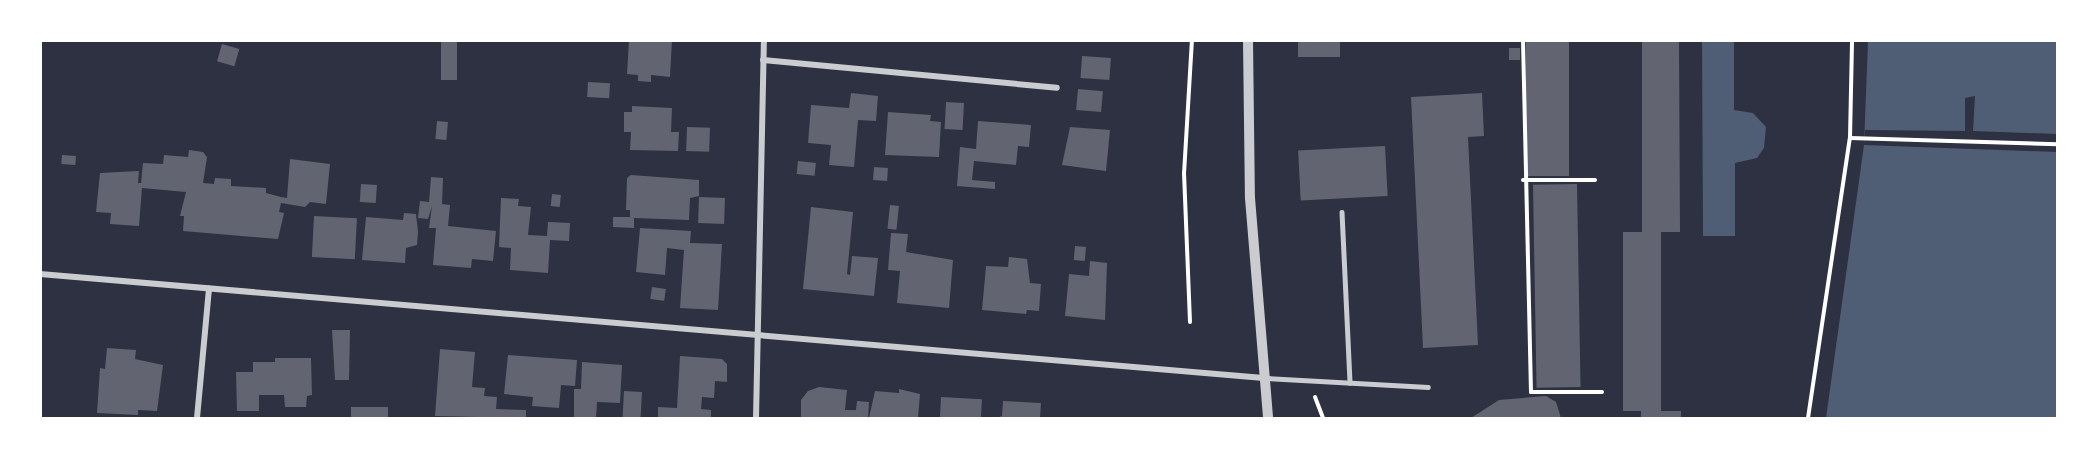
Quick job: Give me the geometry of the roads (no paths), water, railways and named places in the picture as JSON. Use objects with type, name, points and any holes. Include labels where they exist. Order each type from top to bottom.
[{"type":"street","points":[[756,418],[764,40]]},
{"type":"street","points":[[1248,40],[1250,198],[1268,418]]},
{"type":"street","points":[[763,60],[1057,88]]},
{"type":"street","points":[[40,274],[1264,378]]},
{"type":"street","points":[[197,418],[209,289]]},
{"type":"lane","points":[[1342,212],[1350,383]]},
{"type":"lane","points":[[1264,378],[1428,387]]},
{"type":"water","points":[[1702,41],[1734,41],[1734,110],[1753,113],[1766,127],[1764,148],[1757,158],[1735,163],[1735,236],[1703,236]]},
{"type":"water","points":[[1868,41],[2057,41],[2057,418],[1826,418],[1864,145]]}]
